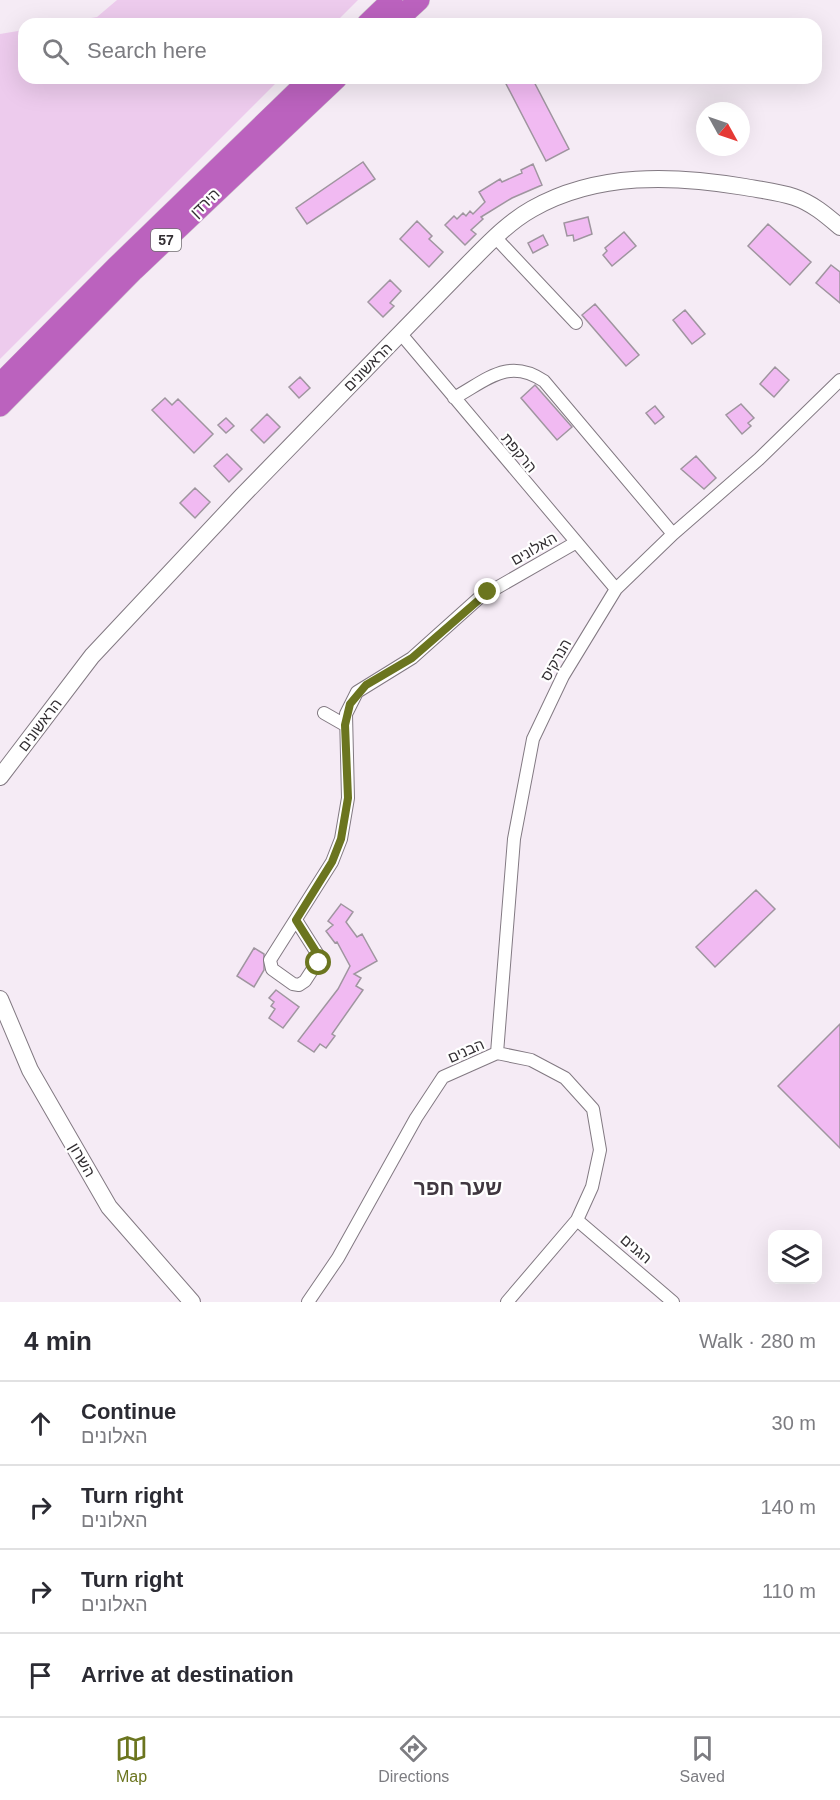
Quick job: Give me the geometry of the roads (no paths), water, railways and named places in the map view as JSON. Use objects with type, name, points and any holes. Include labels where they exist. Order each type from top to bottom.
[{"type":"highway","points":[[373,18],[392,0]]},
{"type":"highway","points":[[400,18],[419,0]]},
{"type":"highway","name":"הירדן","points":[[0,384],[117,266],[305,84]]},
{"type":"highway","name":"הירדן","points":[[0,406],[134,270],[331,84]]},
{"type":"street","name":"הראשונים","points":[[0,777],[92,656],[242,496],[495,237],[531,209],[569,192],[640,179],[708,181],[795,198],[819,210],[840,227]]},
{"type":"street","points":[[495,237],[576,323]]},
{"type":"street","name":"הרקפת","points":[[401,334],[616,589]]},
{"type":"street","points":[[454,398],[507,370],[528,371],[544,381],[674,534]]},
{"type":"street","name":"הנרקיס","points":[[497,1053],[514,839],[533,739],[563,676],[616,589],[759,459],[840,380]]},
{"type":"street","name":"האלונים","points":[[296,920],[320,958],[305,981],[299,985],[293,984],[270,965],[270,960],[332,862],[341,839],[348,798],[345,725],[350,704],[366,685],[412,658],[479,598],[575,543]]},
{"type":"street","points":[[324,713],[345,725]]},
{"type":"street","name":"השרון","points":[[0,999],[30,1070],[109,1207],[192,1302]]},
{"type":"street","name":"הבנים","points":[[308,1302],[338,1258],[416,1118],[443,1077],[497,1053],[531,1059],[565,1078],[593,1108],[600,1150],[592,1187],[577,1220],[507,1302]]},
{"type":"street","name":"הגנים","points":[[577,1220],[673,1302]]},
{"type":"district","name":"שער חפר","points":[[458,1188]]}]
